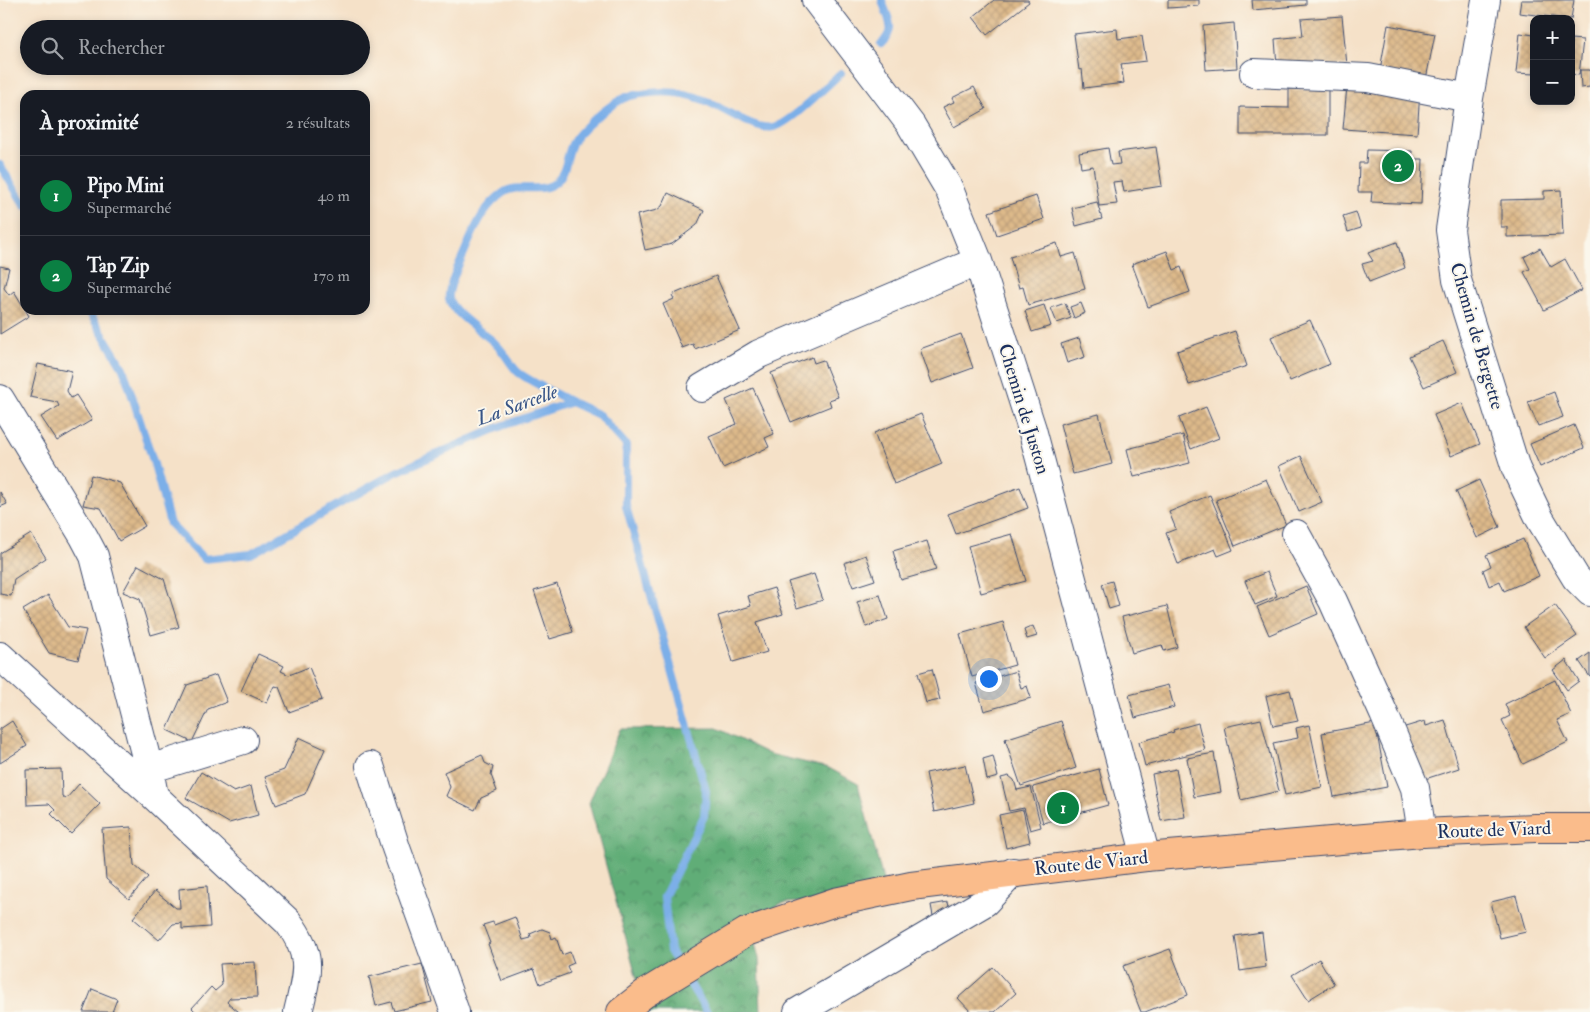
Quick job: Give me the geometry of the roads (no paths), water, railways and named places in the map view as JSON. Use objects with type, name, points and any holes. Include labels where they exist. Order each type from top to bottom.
[{"type":"main road","name":"Route de Viard","points":[[622,1012],[644,994],[746,932],[836,902],[911,886],[1146,857],[1422,833],[1536,828],[1590,828]]},
{"type":"street","name":"Chemin de Juston","points":[[816,0],[911,125],[949,189],[978,261],[1032,429],[1146,857]]},
{"type":"street","name":"Chemin de Bergette","points":[[1486,0],[1469,98],[1450,230],[1457,280],[1516,469],[1540,519],[1576,578],[1590,592]]},
{"type":"street","points":[[1254,73],[1368,78],[1469,98]]},
{"type":"street","points":[[702,388],[759,354],[978,261]]},
{"type":"street","points":[[0,399],[94,556],[149,769],[154,796]]},
{"type":"street","points":[[1296,534],[1333,601],[1387,722],[1414,788],[1422,833]]},
{"type":"street","points":[[0,656],[282,914],[296,931],[303,945],[306,958],[307,976],[298,1012]]},
{"type":"street","points":[[149,769],[243,740]]},
{"type":"street","points":[[370,766],[396,848],[455,1012]]},
{"type":"street","points":[[798,1012],[985,902],[1013,872]]},
{"type":"waterway","points":[[881,44],[889,33],[890,28],[882,0]]},
{"type":"waterway","points":[[571,402],[518,372],[498,346],[460,315],[451,304],[449,294],[452,280],[477,224],[486,210],[496,198],[509,190],[516,188],[544,188],[556,182],[562,174],[572,144],[582,131],[606,109],[630,96],[657,92],[686,94],[704,100],[748,122],[773,127],[798,112],[841,73]]},
{"type":"waterway","name":"La Sarcelle","points":[[0,165],[20,198]]},
{"type":"waterway","name":"La Sarcelle","points":[[91,315],[123,368],[154,464],[170,524],[204,559],[251,554],[396,472],[502,426],[571,402],[599,415],[626,445],[626,506],[706,791],[704,816],[664,897],[670,951],[707,1012]]},
{"type":"place","name":"Tap Zip","points":[[1398,166]]},
{"type":"place","name":"Pipo Mini","points":[[1063,808]]}]
